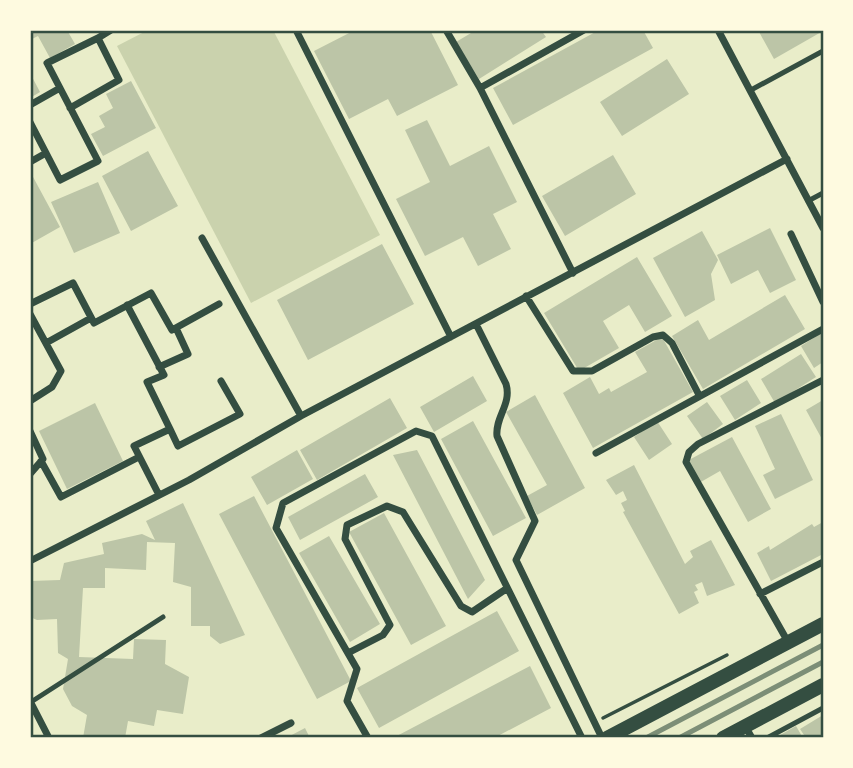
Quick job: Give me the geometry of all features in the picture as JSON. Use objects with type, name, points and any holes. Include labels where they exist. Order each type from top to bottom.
[{"type":"main road","points":[[605,738],[823,624]]},
{"type":"main road","points":[[723,738],[749,732],[823,685]]},
{"type":"street","points":[[30,122],[60,180],[98,161],[47,63],[111,30]]},
{"type":"street","points":[[296,30],[451,337]]},
{"type":"street","points":[[446,30],[480,88],[573,273]]},
{"type":"street","points":[[480,88],[584,30]]},
{"type":"street","points":[[718,30],[822,224]]},
{"type":"street","points":[[70,108],[119,80],[98,38]]},
{"type":"street","points":[[30,105],[60,88]]},
{"type":"street","points":[[30,162],[46,153]]},
{"type":"street","points":[[30,561],[159,495],[301,416],[787,159]]},
{"type":"street","points":[[791,234],[823,302]]},
{"type":"street","points":[[202,238],[301,416]]},
{"type":"street","points":[[30,304],[73,283],[93,323],[151,293],[172,330],[219,303]]},
{"type":"street","points":[[526,296],[573,371],[592,372],[653,337],[663,335],[672,343],[699,394]]},
{"type":"street","points":[[127,305],[163,375],[147,382],[178,446],[240,414],[220,381]]},
{"type":"street","points":[[30,314],[61,371],[52,387],[30,401]]},
{"type":"street","points":[[46,343],[91,318]]},
{"type":"street","points":[[476,324],[509,394],[496,429],[497,436],[535,521],[516,560],[594,722],[605,738]]},
{"type":"street","points":[[159,367],[188,354],[176,328]]},
{"type":"street","points":[[596,453],[699,394],[823,329]]},
{"type":"street","points":[[788,642],[686,462],[689,452],[698,444],[823,380]]},
{"type":"street","points":[[159,495],[134,446],[170,429]]},
{"type":"street","points":[[30,431],[41,461],[61,497],[139,457]]},
{"type":"street","points":[[368,738],[347,701],[357,669],[276,528],[282,503],[416,431],[432,436],[582,738]]},
{"type":"street","points":[[30,474],[41,461]]},
{"type":"street","points":[[348,653],[383,635],[390,625],[345,539],[347,525],[387,506],[403,512],[461,606],[472,612],[506,589]]},
{"type":"street","points":[[760,594],[823,562]]},
{"type":"street","points":[[30,702],[49,738]]},
{"type":"street","points":[[261,738],[291,723]]},
{"type":"lane","points":[[751,90],[823,51]]},
{"type":"lane","points":[[808,201],[823,193]]},
{"type":"lane","points":[[30,702],[163,617]]},
{"type":"lane","points":[[767,738],[823,708]]},
{"type":"path","points":[[594,722],[713,659],[736,652]]},
{"type":"green space","points":[[148,30],[273,30],[380,235],[251,303],[117,46]]},
{"type":"building","points":[[30,30],[67,30],[75,44],[50,58],[38,36],[30,40]]},
{"type":"building","points":[[355,30],[430,30],[458,85],[397,116],[388,99],[349,119],[314,51]]},
{"type":"building","points":[[476,30],[541,30],[546,37],[479,79],[456,42]]},
{"type":"building","points":[[599,30],[643,30],[653,48],[513,125],[493,88]]},
{"type":"building","points":[[758,30],[823,30],[823,31],[774,59]]},
{"type":"building","points":[[667,59],[689,94],[622,136],[600,102]]},
{"type":"building","points":[[30,73],[40,92],[30,98]]},
{"type":"building","points":[[131,81],[156,128],[103,156],[91,134],[105,127],[99,116],[113,108],[106,94]]},
{"type":"building","points":[[427,120],[450,166],[489,146],[517,202],[493,214],[511,249],[478,266],[463,237],[425,256],[396,199],[430,182],[405,130]]},
{"type":"building","points":[[148,151],[178,206],[131,231],[102,176]]},
{"type":"building","points":[[613,155],[636,194],[565,236],[542,196]]},
{"type":"building","points":[[32,175],[60,227],[30,244],[30,176]]},
{"type":"building","points":[[98,182],[120,233],[74,253],[51,202]]},
{"type":"building","points":[[770,228],[796,280],[770,293],[758,270],[731,284],[717,255]]},
{"type":"building","points":[[702,231],[718,260],[711,274],[715,300],[685,317],[653,258]]},
{"type":"building","points":[[382,244],[414,304],[308,360],[277,300]]},
{"type":"building","points":[[637,257],[672,316],[645,332],[629,305],[603,321],[619,348],[579,371],[544,313]]},
{"type":"building","points":[[785,295],[805,329],[703,389],[672,336],[698,320],[709,340]]},
{"type":"building","points":[[823,332],[823,362],[814,368],[801,346]]},
{"type":"building","points":[[662,337],[693,392],[593,448],[563,393],[590,377],[599,394],[609,388],[611,392],[647,372],[635,352]]},
{"type":"building","points":[[801,354],[816,377],[775,403],[761,379]]},
{"type":"building","points":[[473,376],[487,401],[434,432],[420,407]]},
{"type":"building","points":[[747,380],[761,403],[735,420],[720,396]]},
{"type":"building","points":[[535,395],[585,488],[537,515],[527,496],[547,485],[506,412]]},
{"type":"building","points":[[390,398],[407,428],[317,480],[300,450]]},
{"type":"building","points":[[823,400],[823,441],[806,410]]},
{"type":"building","points":[[707,402],[723,424],[703,439],[687,416]]},
{"type":"building","points":[[95,403],[123,461],[67,489],[39,431]]},
{"type":"building","points":[[781,414],[813,480],[775,499],[763,475],[775,469],[755,426]]},
{"type":"building","points":[[473,421],[526,518],[493,536],[441,439]]},
{"type":"building","points":[[657,421],[672,444],[649,460],[634,437]]},
{"type":"building","points":[[732,437],[771,509],[748,522],[720,471],[699,483],[687,461]]},
{"type":"building","points":[[297,450],[313,479],[267,505],[251,477]]},
{"type":"building","points":[[417,450],[485,580],[468,599],[393,455]]},
{"type":"building","points":[[634,465],[685,564],[693,557],[690,551],[711,540],[735,585],[707,596],[702,582],[695,585],[698,590],[694,592],[699,603],[679,614],[623,512],[625,511],[621,503],[627,500],[623,491],[616,495],[606,480]]},
{"type":"building","points":[[365,474],[378,497],[300,540],[288,517]]},
{"type":"building","points":[[254,496],[351,681],[317,699],[219,514]]},
{"type":"building","points":[[183,503],[245,635],[220,644],[210,636],[210,626],[191,626],[191,587],[173,582],[175,543],[147,542],[146,570],[105,568],[105,588],[83,588],[79,657],[133,659],[134,639],[166,640],[165,664],[189,677],[183,714],[157,710],[154,726],[128,721],[125,738],[83,738],[87,715],[72,706],[63,689],[68,659],[58,653],[57,619],[37,620],[30,617],[30,581],[60,580],[64,563],[104,554],[102,543],[142,534],[155,540],[146,521]]},
{"type":"building","points":[[384,513],[446,626],[411,645],[349,532]]},
{"type":"building","points":[[823,522],[823,554],[771,581],[757,553],[769,546],[770,550],[812,524],[814,527]]},
{"type":"building","points":[[329,536],[380,624],[350,642],[299,553]]},
{"type":"building","points":[[497,611],[519,651],[379,728],[357,688]]},
{"type":"building","points":[[530,666],[551,708],[494,738],[393,738]]},
{"type":"building","points":[[823,715],[823,738],[806,738],[800,729]]},
{"type":"building","points":[[796,726],[803,738],[775,738]]},
{"type":"building","points":[[305,728],[310,738],[286,738]]},
{"type":"railway","points":[[646,738],[823,645]]},
{"type":"railway","points":[[679,738],[823,662]]}]
